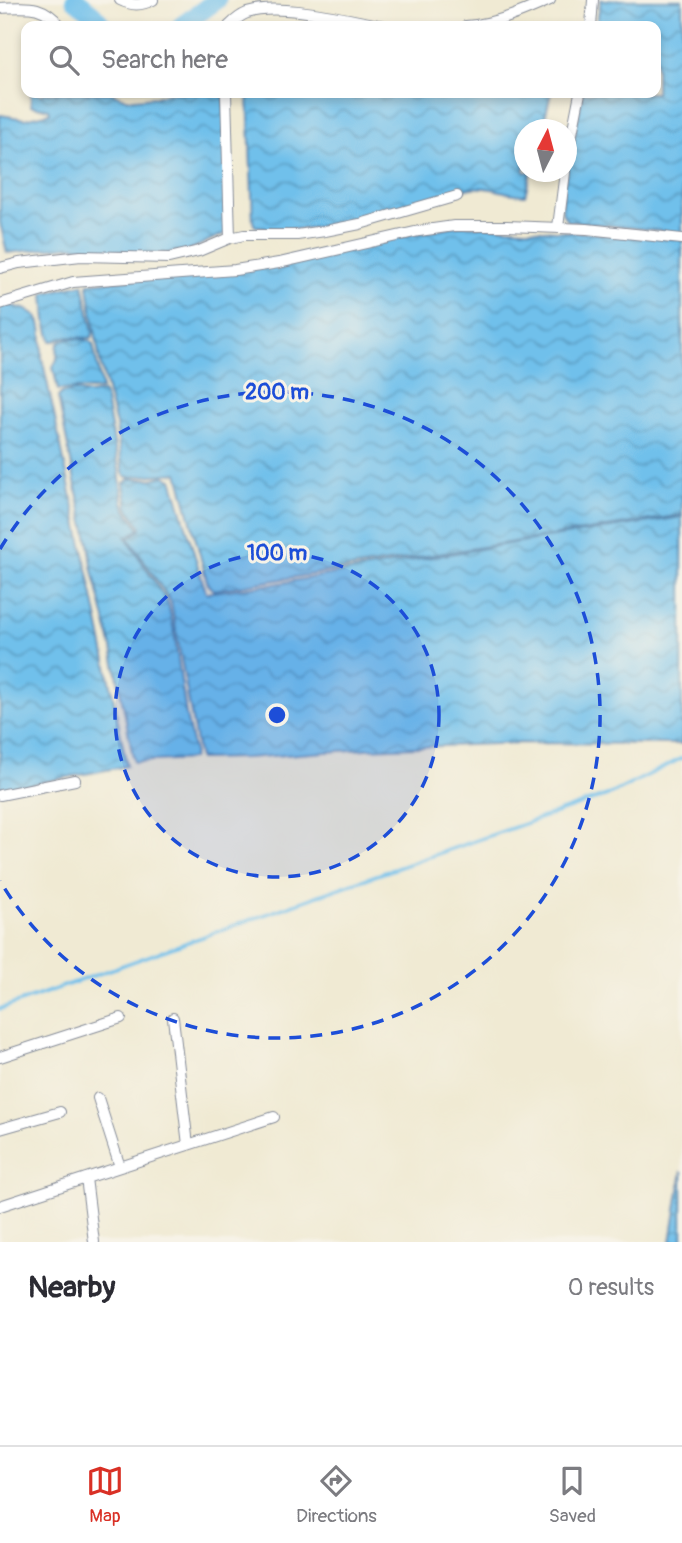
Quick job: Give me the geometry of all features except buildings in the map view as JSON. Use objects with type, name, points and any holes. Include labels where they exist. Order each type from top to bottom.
[{"type":"street","points":[[120,0],[134,5],[153,0]]},
{"type":"street","points":[[494,21],[550,0]]},
{"type":"street","points":[[591,21],[593,0]]},
{"type":"street","points":[[0,8],[39,8],[57,21]]},
{"type":"street","points":[[234,21],[246,14],[277,9],[353,21]]},
{"type":"street","points":[[226,98],[230,238]]},
{"type":"street","points":[[575,119],[579,98]]},
{"type":"street","points":[[558,227],[564,182]]},
{"type":"street","points":[[0,268],[19,263],[81,256],[169,258],[199,251],[230,238],[326,231],[457,196]]},
{"type":"street","points":[[0,304],[73,282],[235,270],[443,227],[558,227],[682,239]]},
{"type":"street","points":[[0,795],[75,780]]},
{"type":"street","points":[[0,1057],[121,1018]]},
{"type":"street","points":[[173,1018],[188,1145]]},
{"type":"street","points":[[98,1098],[120,1167]]},
{"type":"street","points":[[0,1129],[60,1112]]},
{"type":"street","points":[[0,1206],[274,1117]]},
{"type":"street","points":[[86,1178],[94,1242]]},
{"type":"water","points":[[601,0],[682,0],[682,233],[568,221],[562,212],[564,186],[565,182],[577,182],[577,122],[582,98],[661,98],[661,21],[597,21]]},
{"type":"water","points":[[31,98],[224,98],[229,232],[186,252],[146,255],[71,246],[7,253],[0,222],[0,115],[25,119],[50,113],[49,109],[31,106]]},
{"type":"water","points":[[248,98],[550,98],[544,119],[514,119],[514,182],[528,182],[525,195],[471,188],[338,224],[283,229],[255,226]]},
{"type":"water","points":[[461,225],[682,239],[682,515],[214,590],[208,585],[178,473],[130,477],[123,473],[116,425],[100,362],[89,283],[205,273]]},
{"type":"water","points":[[83,284],[92,338],[65,337],[51,341],[44,293]]},
{"type":"water","points":[[0,305],[28,310],[35,315],[41,326],[42,358],[127,766],[0,790]]},
{"type":"water","points":[[68,339],[85,340],[93,344],[102,389],[58,390],[53,367],[57,359],[58,344]]},
{"type":"water","points":[[74,391],[89,394],[103,392],[105,395],[123,502],[138,527],[138,530],[126,537],[168,603],[194,752],[192,759],[134,762],[58,397],[62,393]]},
{"type":"water","points":[[164,476],[172,479],[206,593],[682,517],[682,744],[520,743],[199,759],[171,602],[129,538],[141,527],[128,508],[124,483],[130,479]]},
{"type":"water","points":[[682,1171],[682,1242],[671,1242]]},
{"type":"waterway","points":[[75,0],[99,21]]},
{"type":"waterway","points":[[188,21],[217,0]]},
{"type":"waterway","points":[[0,1009],[613,793],[682,758]]}]
